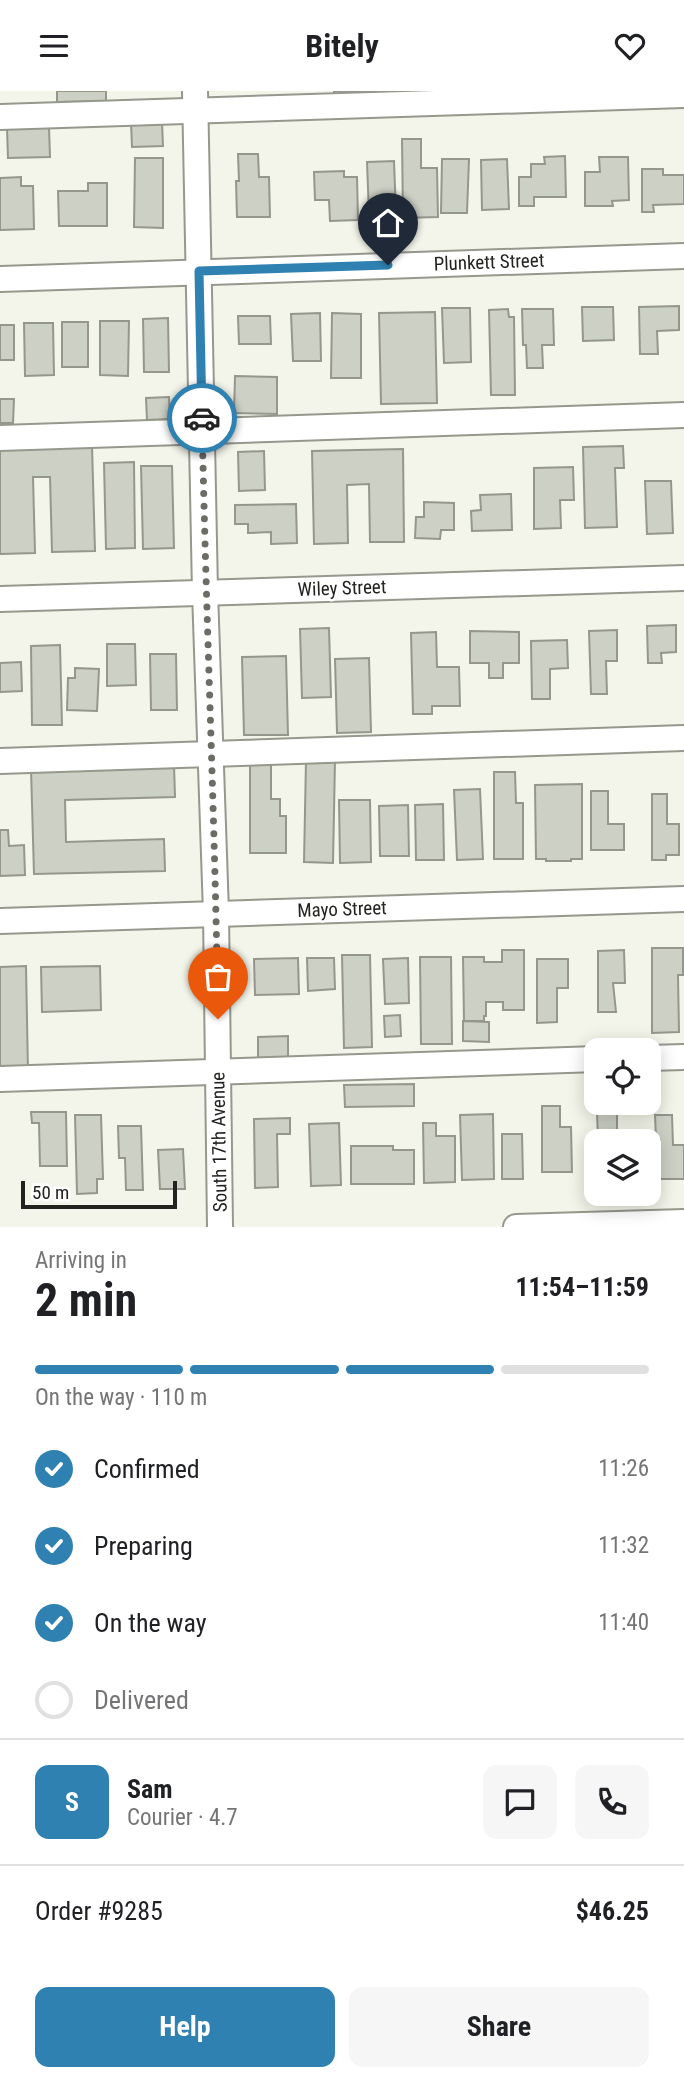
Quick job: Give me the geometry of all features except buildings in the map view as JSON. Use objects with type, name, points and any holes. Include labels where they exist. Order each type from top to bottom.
[{"type":"street","points":[[0,117],[196,101],[684,95]]},
{"type":"street","name":"South 17th Avenue","points":[[196,101],[205,592],[216,913],[220,1227]]},
{"type":"street","name":"Plunkett Street","points":[[0,279],[684,256]]},
{"type":"street","points":[[0,438],[684,415]]},
{"type":"street","name":"Wiley Street","points":[[0,599],[684,578]]},
{"type":"street","points":[[0,761],[684,738]]},
{"type":"street","name":"Mayo Street","points":[[0,921],[684,899]]},
{"type":"street","points":[[661,1058],[684,1057]]},
{"type":"street","points":[[0,1079],[584,1059]]},
{"type":"street","points":[[516,1227],[684,1221]]},
{"type":"way so far","points":[[202,418],[218,1019]]},
{"type":"route","points":[[202,418],[199,271],[388,265]]}]
